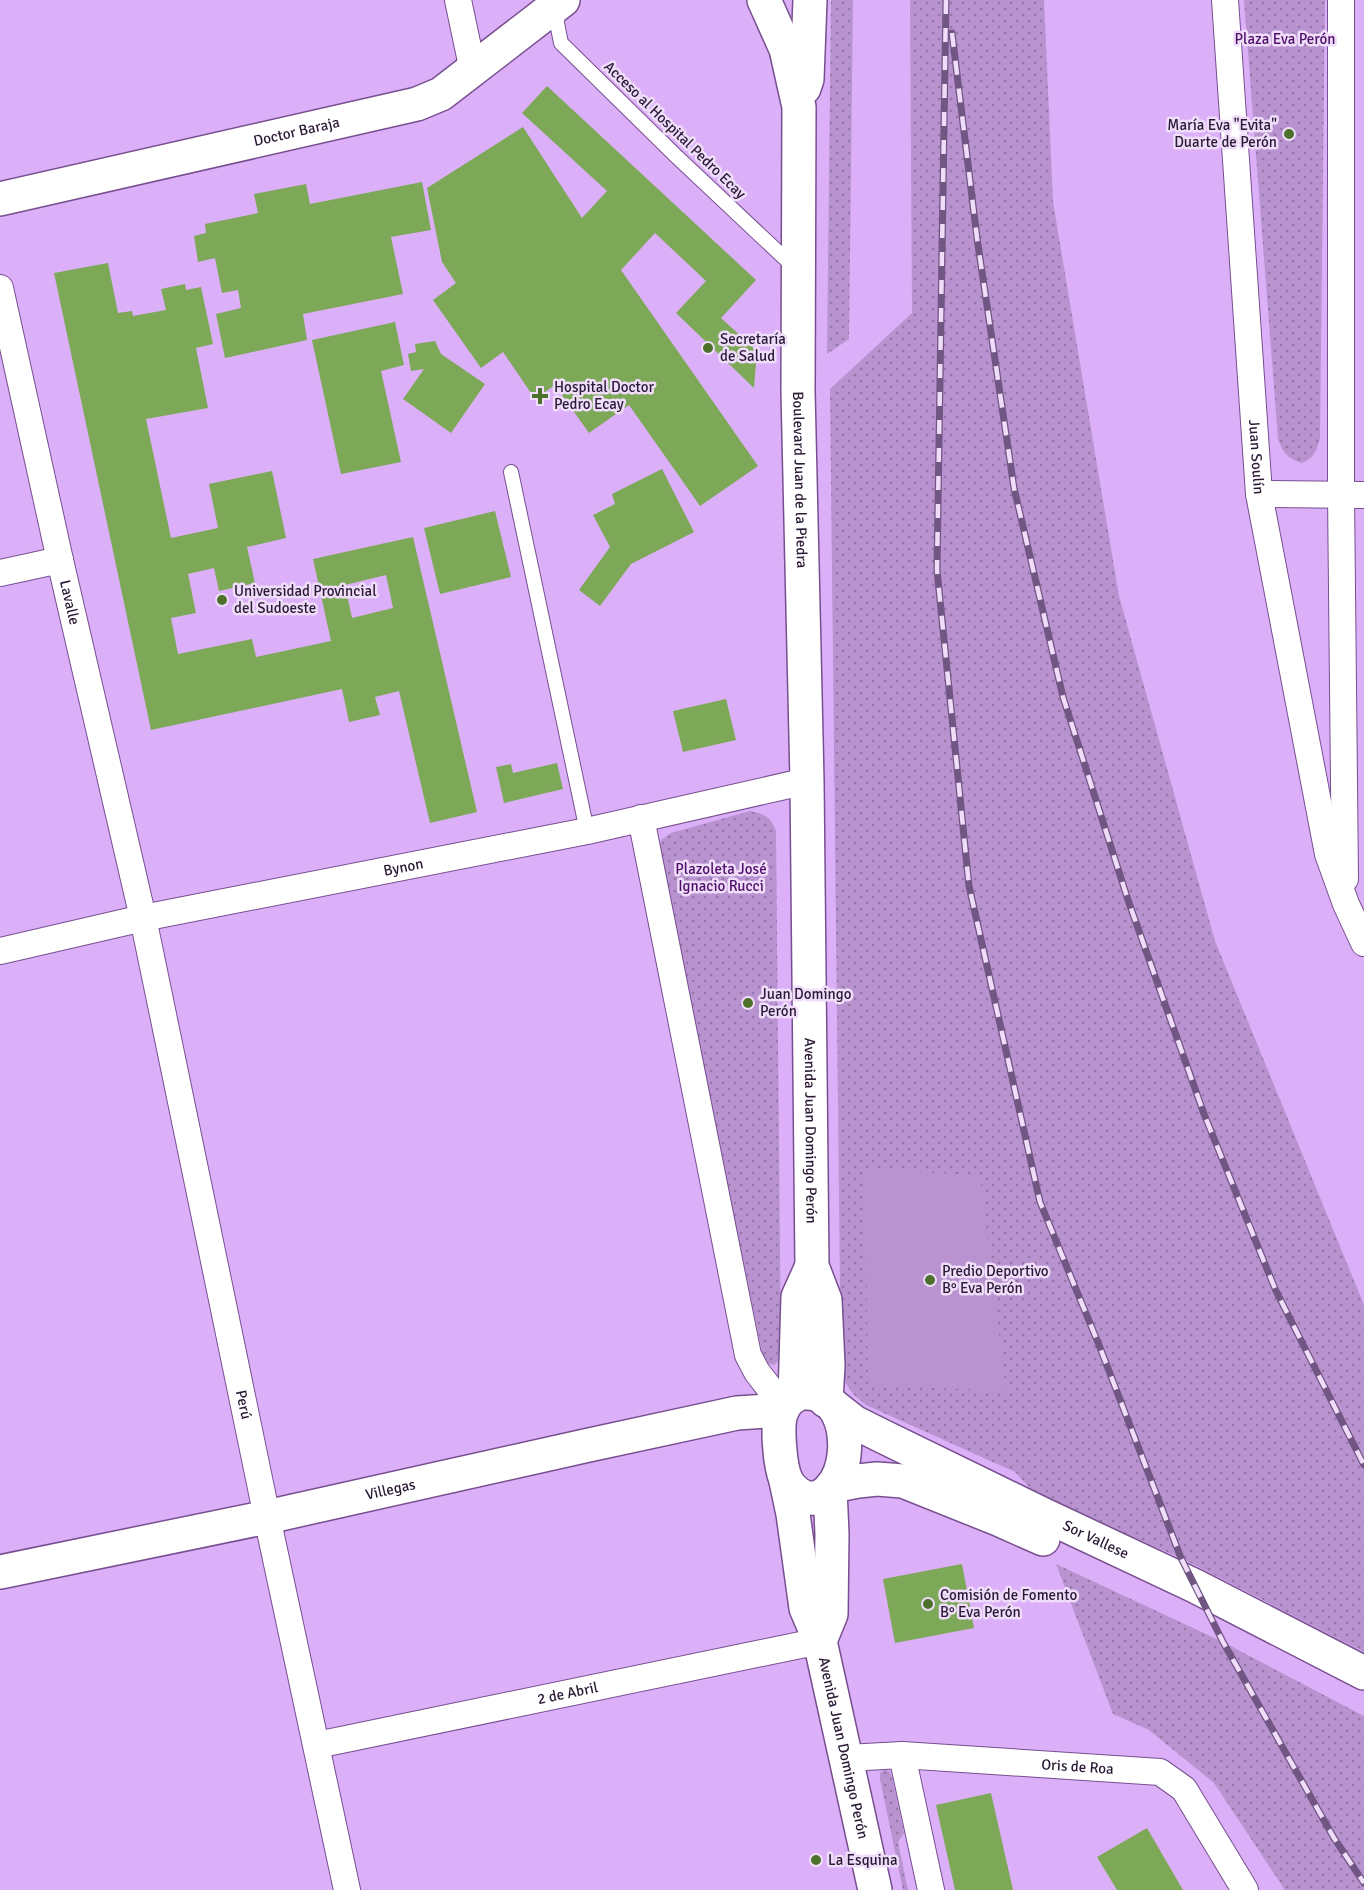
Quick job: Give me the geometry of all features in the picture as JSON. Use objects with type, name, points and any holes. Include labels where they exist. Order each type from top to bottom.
[{"type":"street","points":[[458,0],[473,70]]},
{"type":"street","name":"Boulevard Juan de la Piedra","points":[[764,0],[786,49],[799,107],[798,391],[807,781]]},
{"type":"street","name":"Boulevard Juan de la Piedra","points":[[799,107],[807,79],[810,0]]},
{"type":"street","name":"Juan Soulín","points":[[1225,0],[1259,494],[1328,854],[1355,904]]},
{"type":"street","name":"Juan Soulín","points":[[1341,0],[1352,495],[1355,904],[1364,943]]},
{"type":"street","name":"Doctor Baraja","points":[[0,199],[417,104],[441,94],[560,2]]},
{"type":"street","name":"Lavalle","points":[[0,288],[143,918]]},
{"type":"street","points":[[1259,494],[1352,495]]},
{"type":"street","points":[[0,573],[60,560]]},
{"type":"street","name":"Bynon","points":[[0,951],[143,918],[587,831],[807,781]]},
{"type":"street","name":"Avenida Juan Domingo Perón","points":[[804,1404],[798,1297],[812,1266],[807,781]]},
{"type":"street","points":[[641,818],[748,1355],[757,1372],[804,1404],[843,1420],[846,1449],[838,1476],[831,1488],[817,1498],[807,1498],[798,1494],[786,1480],[782,1462],[780,1427],[804,1404]]},
{"type":"street","name":"Perú","points":[[143,918],[267,1517],[348,1890]]},
{"type":"street","name":"Villegas","points":[[0,1572],[267,1517],[737,1413],[804,1404]]},
{"type":"street","name":"Sor Vallese","points":[[804,1404],[854,1422],[1195,1586],[1364,1673]]},
{"type":"street","name":"Sor Vallese","points":[[831,1488],[877,1479],[903,1481],[998,1519],[1208,1613],[1364,1693]]},
{"type":"street","name":"Avenida Juan Domingo Perón","points":[[786,1480],[806,1608],[820,1641],[874,1890]]},
{"type":"street","name":"Avenida Juan Domingo Perón","points":[[820,1641],[831,1614],[831,1488]]},
{"type":"street","name":"2 de Abril","points":[[317,1745],[820,1641]]},
{"type":"street","points":[[902,1755],[931,1890]]},
{"type":"street","name":"Oris de Roa","points":[[847,1758],[902,1755],[1160,1772],[1184,1789],[1245,1890]]},
{"type":"lane","name":"Acceso al Hospital Pedro Ecay","points":[[560,2],[557,24],[561,43],[798,271]]},
{"type":"lane","points":[[511,472],[587,831]]},
{"type":"green space","points":[[831,0],[853,0],[849,339],[827,354]]},
{"type":"green space","points":[[910,0],[1044,0],[1053,202],[1119,596],[1215,941],[1364,1305],[1364,1652],[1181,1558],[1039,1498],[1015,1472],[866,1405],[853,1394],[841,1376],[830,389],[912,313]]},
{"type":"green space","name":"Plaza Eva Perón","points":[[1244,0],[1325,0],[1320,438],[1314,454],[1302,463],[1287,455],[1278,439]]},
{"type":"green space","name":"Plazoleta José Ignacio Rucci","points":[[750,811],[767,817],[776,831],[781,1355],[779,1361],[774,1365],[764,1361],[659,855],[661,840],[671,833]]},
{"type":"green space","name":"Predio Deportivo B° Eva Perón","points":[[865,1170],[980,1175],[1006,1391],[868,1385]]},
{"type":"green space","points":[[1056,1564],[1223,1642],[1364,1716],[1364,1890],[1285,1890],[1214,1783],[1149,1730],[1113,1714]]},
{"type":"green space","points":[[885,1769],[892,1777],[904,1833],[898,1842],[908,1890],[903,1890],[880,1779],[880,1773]]},
{"type":"building","name":"Hospital Doctor Pedro Ecay","points":[[547,86],[756,280],[721,318],[757,351],[754,388],[676,313],[706,281],[655,233],[621,270],[758,466],[700,506],[629,405],[589,433],[555,385],[535,399],[503,352],[481,368],[433,300],[456,283],[442,262],[427,188],[523,127],[582,218],[607,191],[522,113]]},
{"type":"building","points":[[422,182],[431,230],[391,237],[403,294],[303,314],[307,340],[225,358],[216,314],[241,308],[238,290],[222,293],[215,258],[198,262],[194,236],[206,233],[205,224],[258,213],[254,194],[306,184],[310,204]]},
{"type":"building","points":[[108,263],[118,313],[132,311],[133,316],[166,310],[161,289],[185,284],[186,290],[201,287],[213,344],[196,348],[208,408],[146,419],[171,538],[218,528],[209,484],[272,471],[286,538],[247,547],[255,583],[219,591],[214,568],[188,574],[196,613],[171,618],[178,654],[252,639],[256,657],[331,641],[313,559],[413,537],[477,812],[430,823],[399,691],[375,697],[380,715],[349,722],[342,689],[151,730],[54,273]],"holes":[[[386,575],[393,608],[352,618],[345,585]]]},
{"type":"building","points":[[395,322],[404,365],[381,371],[401,462],[341,474],[312,340]]},
{"type":"building","points":[[435,341],[441,354],[485,384],[451,433],[403,399],[424,369],[411,371],[408,354],[416,352],[415,344]]},
{"type":"building","points":[[662,469],[694,532],[631,564],[600,606],[579,590],[610,547],[593,515],[615,504],[612,494]]},
{"type":"building","points":[[495,511],[511,577],[440,594],[424,528]]},
{"type":"building","points":[[726,699],[736,740],[683,752],[673,711]]},
{"type":"building","points":[[557,763],[563,789],[504,803],[496,767],[511,764],[513,773]]},
{"type":"building","name":"Comisión de Fomento B° Eva Perón","points":[[962,1564],[974,1628],[895,1643],[883,1579]]},
{"type":"building","points":[[991,1793],[1013,1890],[955,1890],[936,1805]]},
{"type":"building","points":[[1147,1828],[1183,1890],[1117,1890],[1097,1857]]},
{"type":"railway","points":[[946,0],[937,570],[969,886],[1040,1202],[1099,1345],[1181,1558],[1223,1642],[1334,1838],[1364,1883]]},
{"type":"railway","points":[[952,33],[977,238],[1014,488],[1063,697],[1128,900],[1204,1114],[1276,1291],[1364,1465]]},
{"type":"place","name":"María Eva \"Evita\" Duarte de Perón","points":[[1289,134]]},
{"type":"place","name":"Secretaría de Salud","points":[[708,348]]},
{"type":"place","name":"Hospital Doctor Pedro Ecay","points":[[540,396]]},
{"type":"place","name":"Universidad Provincial del Sudoeste","points":[[222,600]]},
{"type":"place","name":"Juan Domingo Perón","points":[[748,1003]]},
{"type":"place","name":"Predio Deportivo B° Eva Perón","points":[[930,1280]]},
{"type":"place","name":"Comisión de Fomento B° Eva Perón","points":[[928,1604]]},
{"type":"place","name":"La Esquina","points":[[816,1860]]}]
